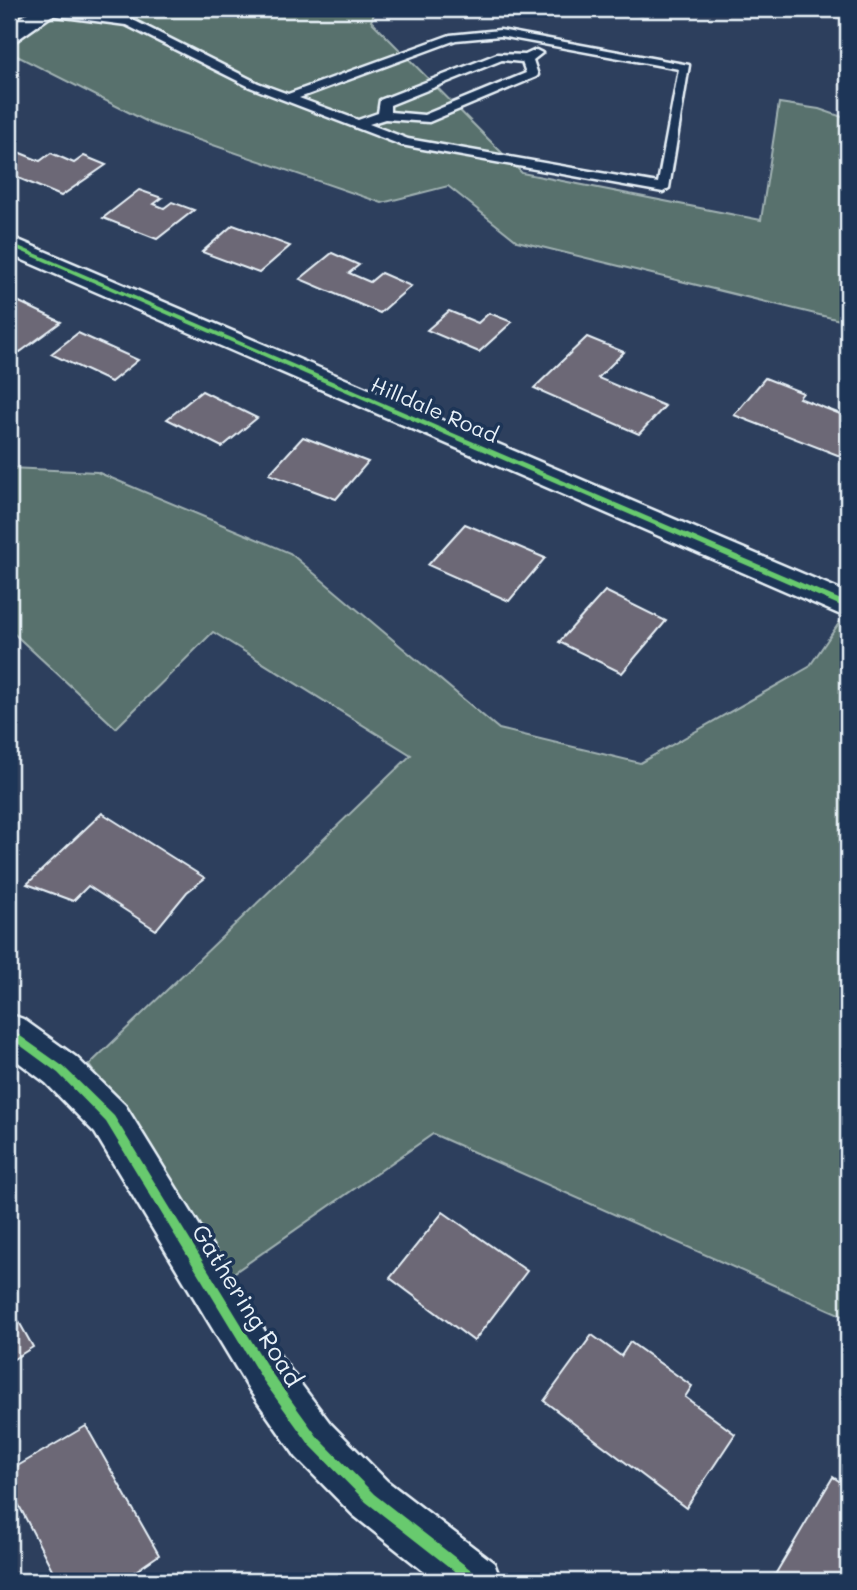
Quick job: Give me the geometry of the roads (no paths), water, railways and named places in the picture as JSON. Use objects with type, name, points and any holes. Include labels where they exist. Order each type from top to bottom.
[{"type":"street","points":[[9,35],[47,10]]},
{"type":"street","name":"Hilldale Road","points":[[9,244],[848,606]]},
{"type":"street","name":"Gathering Road","points":[[9,1032],[61,1070],[110,1119],[266,1375],[313,1440],[370,1498],[476,1581]]},
{"type":"lane","points":[[116,9],[129,22],[254,85],[288,98],[358,124],[405,142],[663,188],[685,67],[500,33],[454,37],[288,98]]},
{"type":"lane","points":[[47,10],[129,22]]},
{"type":"lane","points":[[384,115],[384,103],[501,56],[527,59],[553,43]]},
{"type":"lane","points":[[358,124],[384,115],[425,119],[532,75],[527,59]]}]
